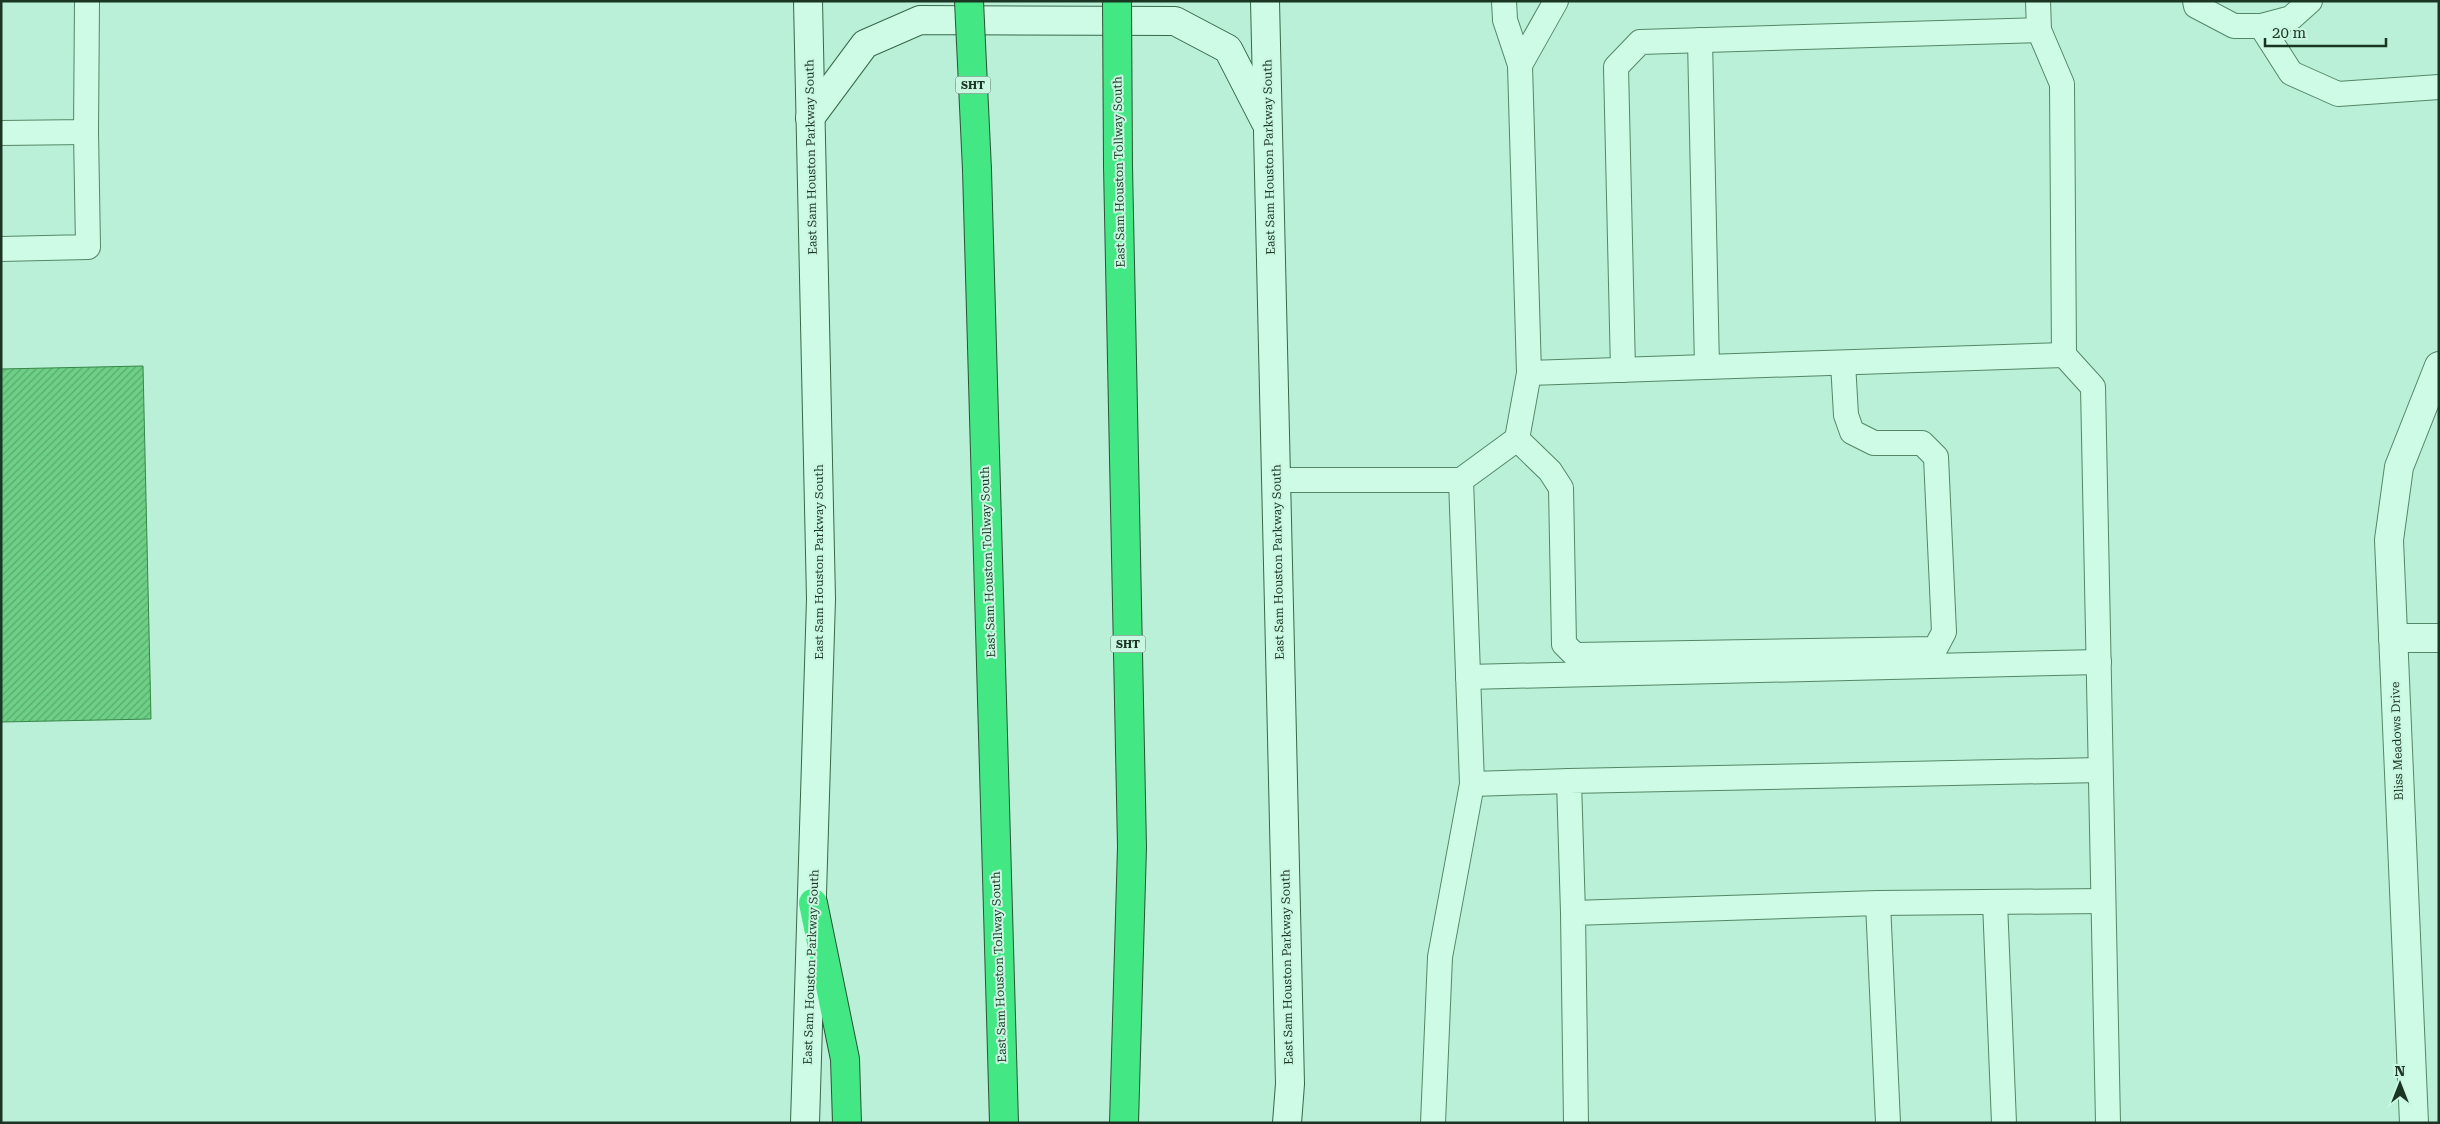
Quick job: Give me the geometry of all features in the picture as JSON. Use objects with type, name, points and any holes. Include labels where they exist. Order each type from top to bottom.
[{"type":"highway","name":"East Sam Houston Tollway South","points":[[969,1],[977,170],[1004,1123]]},
{"type":"highway","name":"East Sam Houston Tollway South","points":[[1117,1],[1118,166],[1132,847],[1124,1123]]},
{"type":"highway","points":[[813,903],[844,1059],[848,1123]]},
{"type":"main road","name":"East Sam Houston Parkway South","points":[[805,1123],[821,599],[808,1]]},
{"type":"main road","name":"East Sam Houston Parkway South","points":[[1265,1],[1290,1074],[1287,1123]]},
{"type":"main road","points":[[810,118],[865,44],[920,20],[1175,21],[1228,49],[1268,127]]},
{"type":"main road","name":"Bliss Meadows Drive","points":[[2414,1123],[2390,540],[2399,468],[2439,366]]},
{"type":"main road","points":[[2393,638],[2439,638]]},
{"type":"lane","points":[[1,249],[88,247],[86,132],[88,1]]},
{"type":"lane","points":[[1276,480],[1461,480],[1517,439],[1529,373],[1520,65],[1505,20],[1504,1]]},
{"type":"lane","points":[[1520,65],[1556,1]]},
{"type":"lane","points":[[2038,1],[2039,30],[2062,84],[2064,355],[2093,387],[2108,1123]]},
{"type":"lane","points":[[2194,1],[2196,6],[2234,26],[2261,26],[2291,18],[2310,1]]},
{"type":"lane","points":[[2261,26],[2291,73],[2338,94],[2439,87]]},
{"type":"lane","points":[[1623,370],[1616,67],[1640,42],[2039,30]]},
{"type":"lane","points":[[1700,40],[1707,367]]},
{"type":"lane","points":[[1,133],[86,132]]},
{"type":"lane","points":[[1529,373],[2064,355]]},
{"type":"lane","points":[[1517,439],[1550,471],[1561,488],[1564,644],[1575,655],[1935,649],[1944,632],[1936,457],[1922,443],[1874,443],[1852,432],[1846,415],[1843,362]]},
{"type":"lane","points":[[1433,1123],[1440,957],[1472,784],[1461,480]]},
{"type":"lane","points":[[1468,677],[2099,662]]},
{"type":"lane","points":[[1472,784],[2100,770]]},
{"type":"lane","points":[[1569,781],[1576,1123]]},
{"type":"lane","points":[[1573,913],[1878,903],[2103,901]]},
{"type":"lane","points":[[1995,902],[2004,1123]]},
{"type":"lane","points":[[1878,903],[1888,1123]]},
{"type":"building","points":[[143,366],[151,719],[1,722],[1,369]]}]
